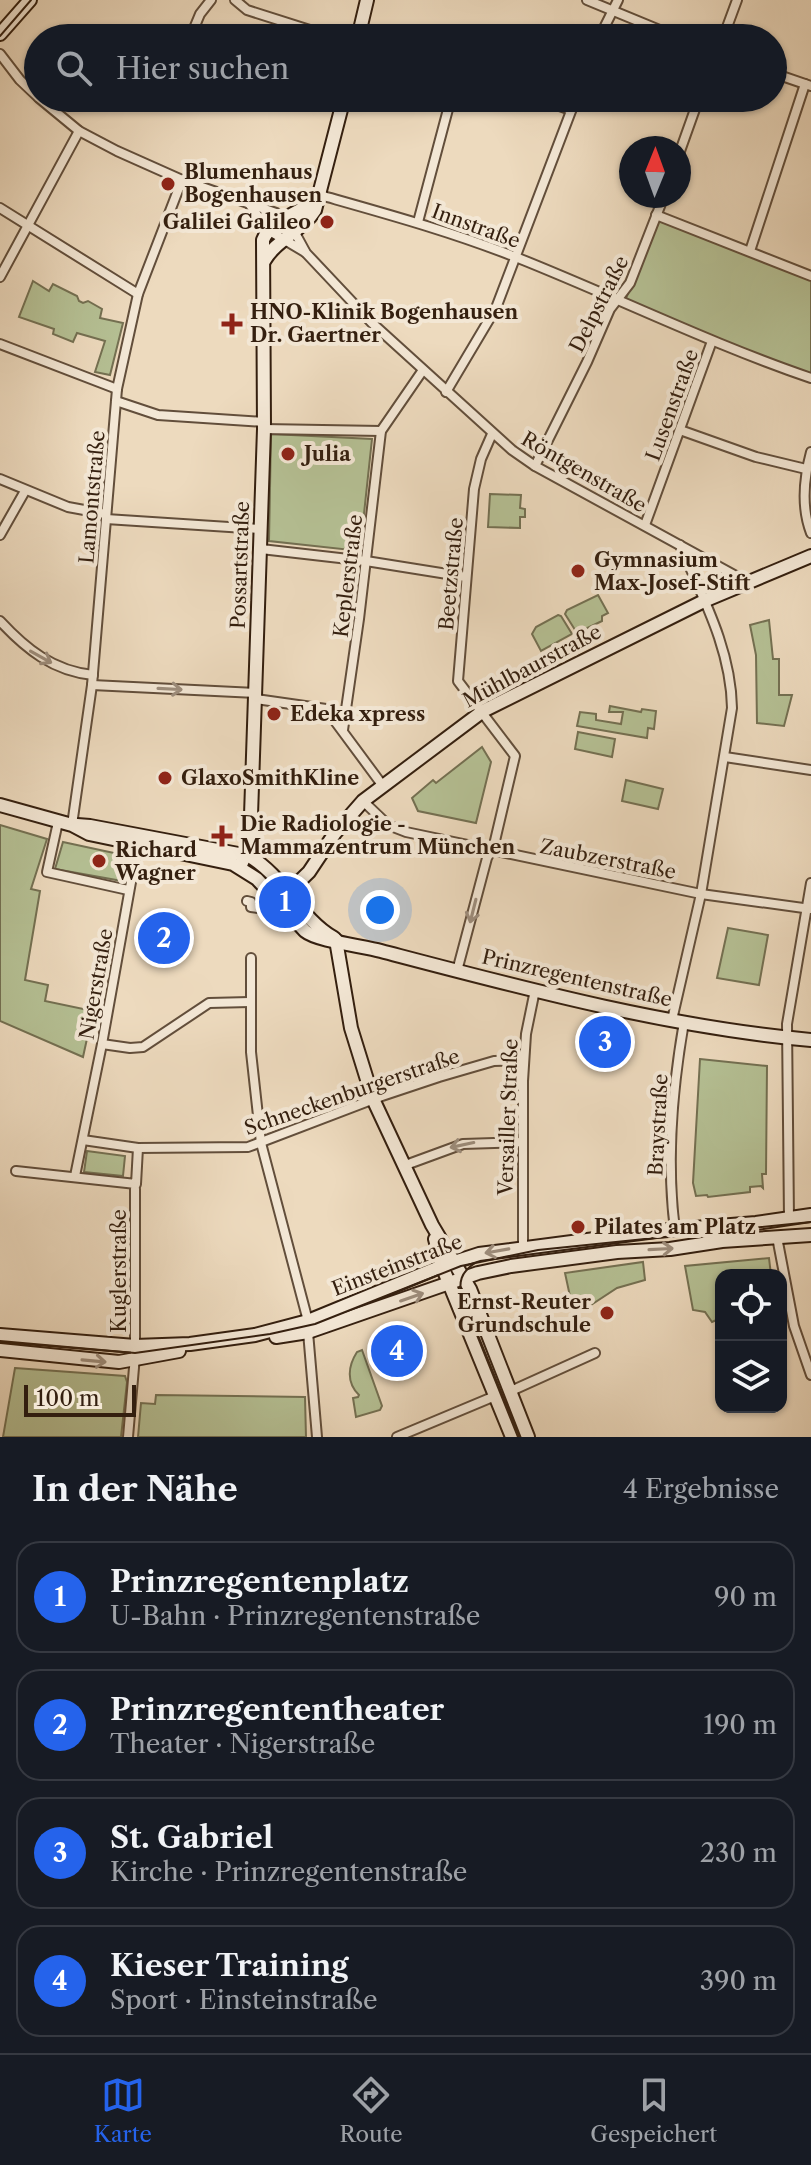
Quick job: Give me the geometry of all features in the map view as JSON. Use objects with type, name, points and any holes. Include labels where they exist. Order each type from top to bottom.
[{"type":"main road","points":[[0,34],[30,0]]},
{"type":"main road","points":[[361,24],[367,0]]},
{"type":"main road","points":[[264,261],[272,248],[311,217],[320,195],[341,112]]},
{"type":"main road","points":[[268,230],[309,207],[320,195]]},
{"type":"main road","name":"Possartstraße","points":[[244,861],[250,845],[256,696],[264,426],[263,240],[268,230]]},
{"type":"main road","name":"Mühlbaurstraße","points":[[281,902],[309,872],[335,833],[363,801],[483,711],[704,601],[811,556]]},
{"type":"main road","points":[[0,805],[72,825],[89,834],[140,840],[244,861]]},
{"type":"main road","name":"Prinzregentenstraße","points":[[244,861],[254,876],[309,934],[535,990],[678,1021],[811,1040]]},
{"type":"main road","points":[[336,940],[351,1028],[373,1099],[432,1225],[448,1264],[449,1284],[512,1437]]},
{"type":"main road","name":"Einsteinstraße","points":[[308,1327],[448,1264],[523,1247],[811,1215]]},
{"type":"main road","name":"Einsteinstraße","points":[[0,1350],[104,1362],[135,1352],[308,1327],[492,1269],[811,1235]]},
{"type":"main road","points":[[448,1264],[463,1279],[528,1437]]},
{"type":"main road","name":"Einsteinstraße","points":[[0,1335],[135,1352]]},
{"type":"street","points":[[196,24],[211,0]]},
{"type":"street","points":[[235,0],[247,10],[291,24]]},
{"type":"street","points":[[587,0],[644,24]]},
{"type":"street","points":[[606,24],[618,0]]},
{"type":"street","points":[[728,24],[737,0]]},
{"type":"street","points":[[0,54],[24,84]]},
{"type":"street","points":[[750,251],[808,85],[787,78]]},
{"type":"street","points":[[57,112],[79,131],[117,151],[182,180],[276,213],[283,220]]},
{"type":"street","points":[[418,222],[447,112]]},
{"type":"street","points":[[446,392],[496,308],[570,112]]},
{"type":"street","points":[[685,136],[694,112]]},
{"type":"street","points":[[0,277],[79,131]]},
{"type":"street","name":"Lamontstraße","points":[[72,825],[92,685],[117,389],[138,294],[182,180]]},
{"type":"street","name":"Innstraße","points":[[320,195],[418,222],[516,257],[712,341],[811,378]]},
{"type":"street","name":"Röntgenstraße","points":[[249,205],[268,230],[306,253]]},
{"type":"street","points":[[0,208],[138,294]]},
{"type":"street","name":"Delpstraße","points":[[535,466],[616,299],[630,283],[659,208]]},
{"type":"street","points":[[656,215],[811,276]]},
{"type":"street","name":"Röntgenstraße","points":[[283,220],[294,231],[306,253],[372,323],[492,434],[535,466],[747,582]]},
{"type":"street","name":"Lusenstraße","points":[[645,525],[712,341]]},
{"type":"street","points":[[0,344],[117,389]]},
{"type":"street","name":"Keplerstraße","points":[[343,730],[381,431],[423,370]]},
{"type":"street","points":[[116,401],[158,415],[264,426],[381,431]]},
{"type":"street","points":[[680,430],[756,457],[806,469]]},
{"type":"street","name":"Beetzstraße","points":[[457,971],[515,756],[458,681],[476,475],[492,434]]},
{"type":"street","points":[[811,452],[804,496],[811,533]]},
{"type":"street","points":[[0,479],[68,507],[106,516],[261,529]]},
{"type":"street","points":[[0,535],[25,491]]},
{"type":"street","points":[[680,545],[704,601]]},
{"type":"street","points":[[261,549],[466,577]]},
{"type":"street","name":"Braystraße","points":[[675,1230],[670,1170],[678,1021],[732,708],[732,684],[723,648],[704,601]]},
{"type":"street","points":[[0,621],[34,654],[49,662],[93,675]]},
{"type":"street","points":[[92,685],[256,696],[326,709],[383,786]]},
{"type":"street","points":[[725,757],[811,770]]},
{"type":"street","name":"Zaubzerstraße","points":[[363,801],[388,825],[406,832],[701,894],[809,909]]},
{"type":"street","points":[[58,822],[47,872],[128,890]]},
{"type":"street","name":"Nigerstraße","points":[[83,1140],[128,890],[140,840]]},
{"type":"street","points":[[789,1219],[787,1038],[811,883]]},
{"type":"street","points":[[247,901],[251,902],[251,907],[281,902]]},
{"type":"street","points":[[251,958],[251,1052],[261,1143],[308,1327],[317,1437]]},
{"type":"street","name":"Versailler Straße","points":[[523,1247],[524,1060],[535,990]]},
{"type":"street","points":[[102,1044],[143,1047],[209,1003],[250,1002]]},
{"type":"street","name":"Schneckenburgerstraße","points":[[83,1140],[138,1148],[215,1149],[261,1143],[373,1099],[494,1061],[524,1060]]},
{"type":"street","points":[[75,1176],[83,1140]]},
{"type":"street","points":[[403,1166],[463,1144],[523,1142]]},
{"type":"street","name":"Kuglerstraße","points":[[128,1437],[135,1352],[138,1148]]},
{"type":"street","points":[[16,1171],[136,1186]]},
{"type":"street","points":[[777,1237],[794,1326],[811,1375]]},
{"type":"street","points":[[511,1391],[595,1353]]},
{"type":"street","points":[[397,1437],[495,1396]]},
{"type":"green space","points":[[658,218],[811,278],[811,375],[625,301]]},
{"type":"green space","points":[[33,281],[49,291],[53,284],[77,296],[79,301],[88,301],[102,309],[100,318],[123,323],[110,375],[95,372],[105,341],[77,333],[73,342],[53,334],[54,329],[19,317]]},
{"type":"green space","points":[[271,434],[372,439],[360,551],[269,541]]},
{"type":"green space","points":[[490,494],[521,495],[520,508],[525,509],[525,517],[520,517],[520,528],[488,527]]},
{"type":"green space","points":[[598,595],[608,613],[602,616],[602,621],[577,633],[565,614],[567,610]]},
{"type":"green space","points":[[558,615],[572,634],[541,651],[532,634],[536,627]]},
{"type":"green space","points":[[769,620],[773,659],[779,659],[779,695],[792,695],[784,726],[757,723],[756,655],[750,625]]},
{"type":"green space","points":[[610,706],[641,712],[642,709],[656,711],[654,729],[648,728],[647,738],[577,726],[580,712],[596,714],[596,720],[621,724],[623,712],[609,712]]},
{"type":"green space","points":[[578,732],[615,739],[612,757],[575,749]]},
{"type":"green space","points":[[482,747],[491,762],[476,823],[418,811],[412,798]]},
{"type":"green space","points":[[626,780],[663,789],[658,809],[622,801]]},
{"type":"green space","points":[[0,825],[47,839],[31,889],[40,891],[25,980],[48,985],[45,1001],[93,1011],[83,1057],[0,1021]]},
{"type":"green space","points":[[63,842],[128,856],[122,881],[55,869]]},
{"type":"green space","points":[[728,928],[768,935],[759,985],[717,978]]},
{"type":"green space","points":[[700,1059],[767,1066],[766,1174],[762,1174],[763,1188],[750,1187],[750,1192],[696,1196],[693,1183]]},
{"type":"green space","points":[[87,1151],[125,1156],[123,1176],[84,1172]]},
{"type":"green space","points":[[769,1258],[770,1269],[715,1269],[715,1321],[712,1322],[705,1312],[693,1310],[685,1266]]},
{"type":"green space","points":[[643,1262],[645,1280],[617,1288],[591,1305],[571,1301],[565,1273]]},
{"type":"green space","points":[[362,1350],[382,1406],[380,1410],[356,1417],[353,1398],[359,1395],[352,1385],[350,1368],[357,1352]]},
{"type":"green space","points":[[15,1368],[125,1376],[121,1437],[3,1437]]},
{"type":"green space","points":[[156,1395],[305,1397],[306,1437],[138,1437],[141,1403],[155,1404]]},
{"type":"tram line","points":[[0,36],[31,0]]},
{"type":"tram line","points":[[0,1341],[135,1353],[270,1334],[315,1324],[461,1266],[538,1250],[811,1222]]},
{"type":"tram line","points":[[475,1263],[462,1278],[462,1298],[518,1437]]},
{"type":"place","name":"Blumenhaus Bogenhausen","points":[[168,184]]},
{"type":"place","name":"Galilei Galileo","points":[[327,222]]},
{"type":"place","name":"HNO-Klinik Bogenhausen Dr. Gaertner","points":[[232,324]]},
{"type":"place","name":"Julia","points":[[288,454]]},
{"type":"place","name":"Gymnasium Max-Josef-Stift","points":[[578,571]]},
{"type":"place","name":"Edeka xpress","points":[[274,714]]},
{"type":"place","name":"GlaxoSmithKline","points":[[165,778]]},
{"type":"place","name":"Die Radiologie - Mammazentrum München","points":[[222,836]]},
{"type":"place","name":"Richard Wagner","points":[[99,861]]},
{"type":"place","name":"Prinzregentenplatz","points":[[285,902]]},
{"type":"place","name":"Prinzregententheater","points":[[164,938]]},
{"type":"place","name":"St. Gabriel","points":[[605,1042]]},
{"type":"place","name":"Pilates am Platz","points":[[578,1227]]},
{"type":"place","name":"Ernst-Reuter Grundschule","points":[[607,1313]]},
{"type":"place","name":"Kieser Training","points":[[397,1351]]}]
